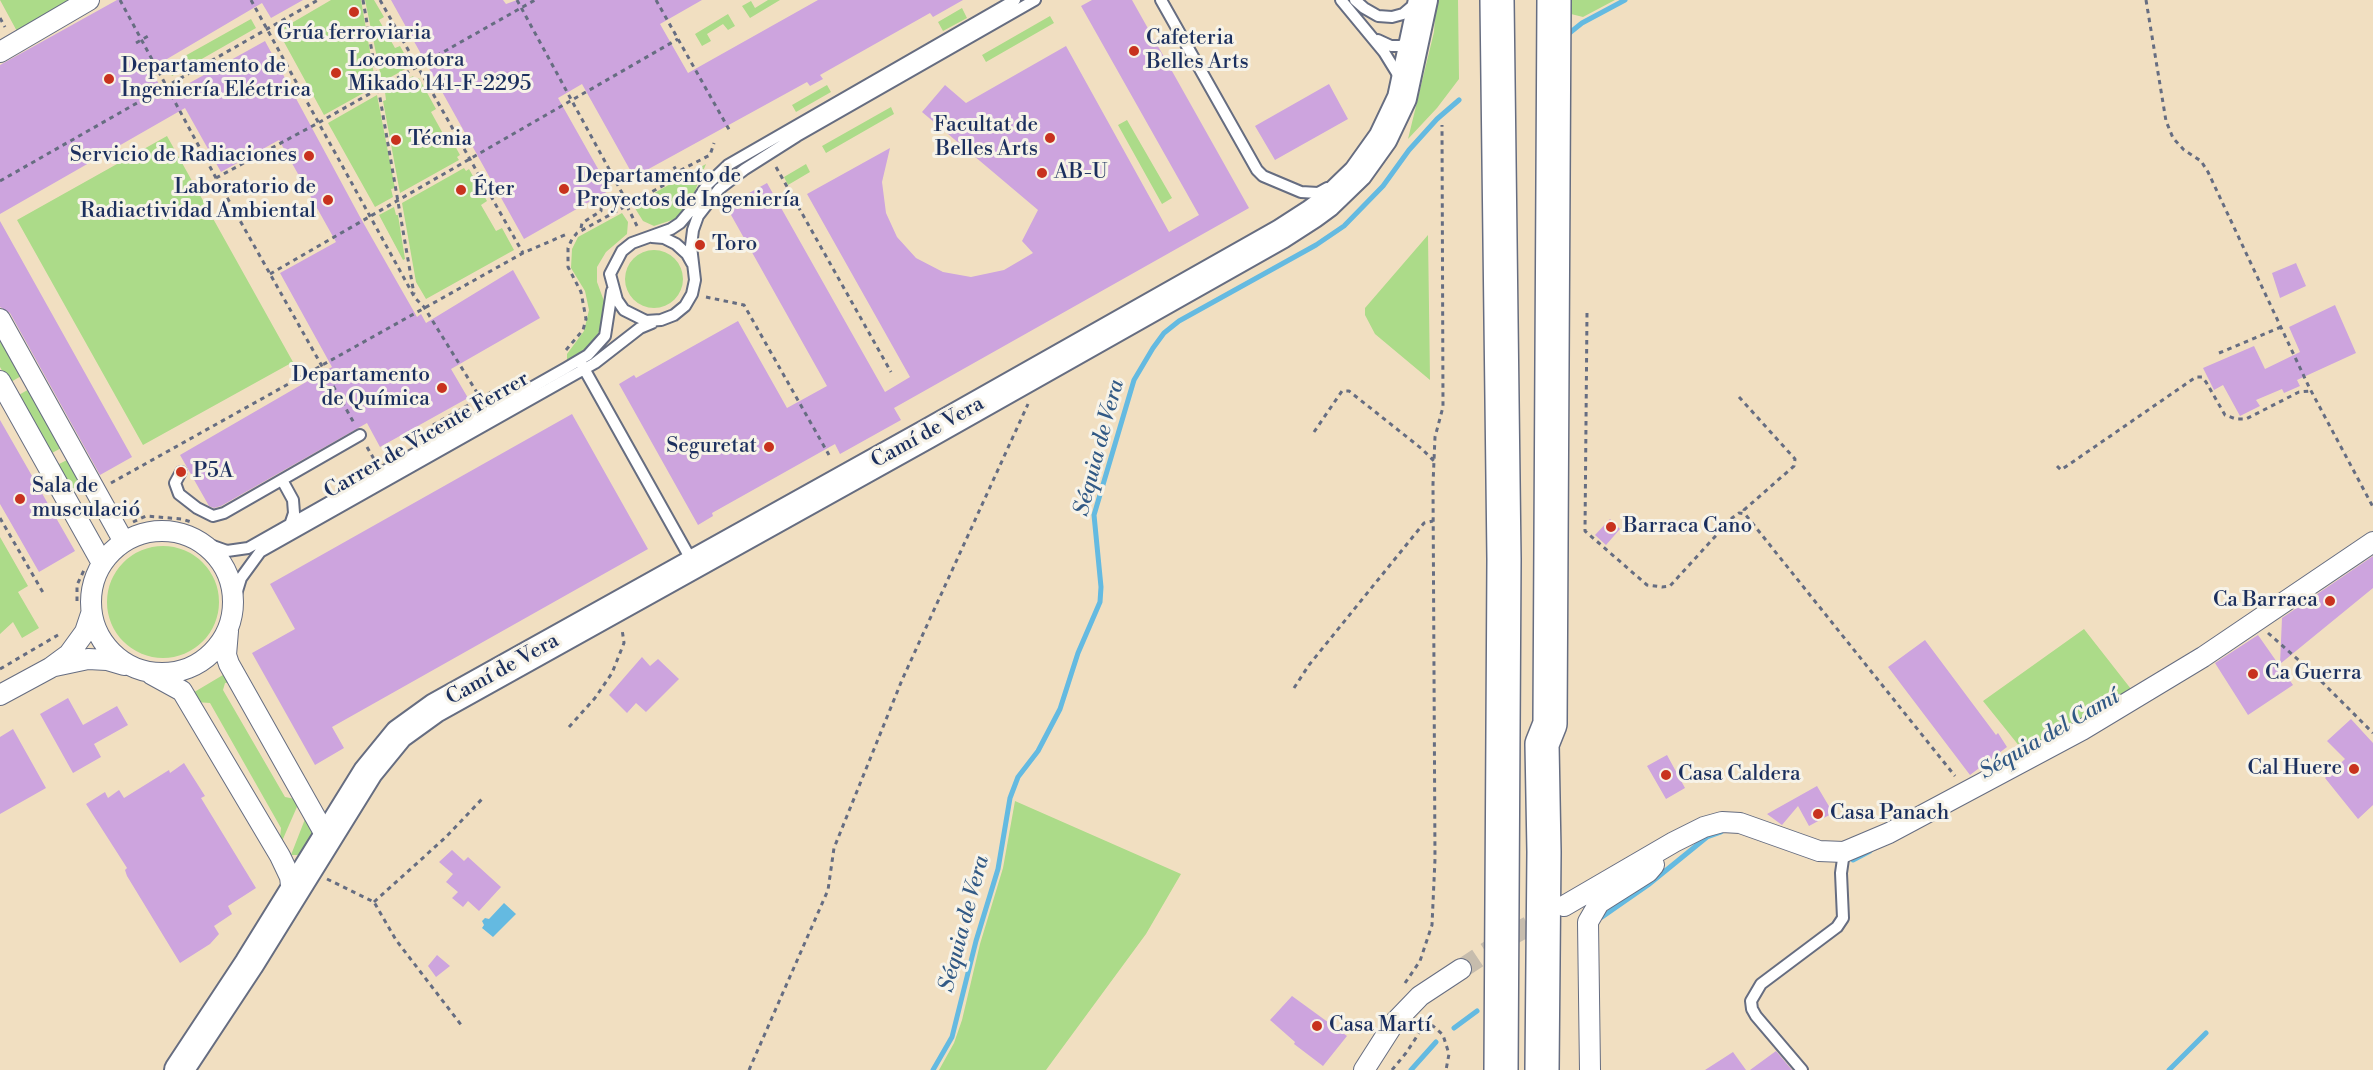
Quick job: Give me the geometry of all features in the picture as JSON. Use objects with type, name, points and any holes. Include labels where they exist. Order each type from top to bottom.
[{"type":"highway","points":[[1498,0],[1504,559],[1501,1070]]},
{"type":"highway","points":[[1534,0],[1530,728],[1542,744]]},
{"type":"highway","points":[[1542,1070],[1544,852],[1542,744],[1550,724],[1554,0]]},
{"type":"street","points":[[0,52],[89,0]]},
{"type":"street","name":"Camí de Vera","points":[[179,1070],[206,1032],[349,801],[368,772],[399,734],[435,708],[1026,379],[1281,234],[1320,208],[1358,173],[1383,138],[1402,98],[1418,32],[1423,0]]},
{"type":"street","points":[[0,319],[121,535]]},
{"type":"street","points":[[0,381],[98,555],[93,587],[84,611],[79,642],[69,654],[50,668],[0,695]]},
{"type":"street","points":[[121,535],[162,531],[198,533],[225,568],[232,586],[233,604],[226,655],[307,802],[317,853],[300,860],[280,856]]},
{"type":"street","points":[[98,555],[112,551],[121,535]]},
{"type":"street","points":[[1564,906],[1704,827],[1722,822],[1740,824],[1819,850],[1844,852],[1889,833],[2082,730],[2203,657],[2373,542]]},
{"type":"street","points":[[84,611],[111,653],[129,666]]},
{"type":"street","points":[[149,673],[169,674],[188,669],[206,659],[219,645],[229,627]]},
{"type":"street","points":[[50,668],[88,659],[107,660],[149,673],[182,691],[280,856],[290,877],[292,893]]},
{"type":"street","points":[[307,802],[319,811],[331,811],[349,801]]},
{"type":"street","points":[[1590,1070],[1588,922],[1599,903],[1648,872],[1674,843]]},
{"type":"street","points":[[1364,1070],[1394,1023],[1420,996],[1461,969]]},
{"type":"lane","points":[[1015,0],[735,160],[707,185],[680,223],[671,229],[632,243],[622,251],[610,274],[612,288],[624,310],[646,321],[661,320],[680,311],[692,294],[695,280],[691,246],[698,216],[713,195],[734,176],[797,136],[1035,0]]},
{"type":"lane","points":[[1161,0],[1257,170],[1263,176],[1301,192],[1318,193],[1340,174]]},
{"type":"lane","points":[[1341,0],[1394,65],[1401,80],[1402,98]]},
{"type":"lane","points":[[1355,0],[1378,16],[1392,17],[1403,14],[1418,0]]},
{"type":"lane","points":[[1366,30],[1380,42],[1390,46],[1410,43],[1418,32]]},
{"type":"lane","points":[[1356,157],[1383,138]]},
{"type":"lane","points":[[1281,234],[1302,212],[1305,201],[1301,192]]},
{"type":"lane","points":[[644,238],[664,238],[676,244],[687,254],[693,266]]},
{"type":"lane","name":"Carrer de Vicente Ferrer","points":[[233,604],[241,578],[260,552],[582,364],[605,336],[612,288]]},
{"type":"lane","name":"Carrer de Vicente Ferrer","points":[[198,533],[227,551],[248,549],[489,411],[582,364],[607,355],[640,328],[661,320]]},
{"type":"lane","points":[[582,364],[693,564]]},
{"type":"lane","points":[[181,472],[175,483],[179,494],[197,508],[213,516],[224,513],[360,435]]},
{"type":"lane","points":[[282,480],[293,500],[294,513],[290,525]]},
{"type":"lane","points":[[293,500],[303,506],[318,509]]},
{"type":"lane","points":[[1802,1070],[1756,1016],[1751,1000],[1761,984],[1837,927],[1843,918],[1841,873],[1844,852]]},
{"type":"path","points":[[120,0],[137,36],[360,435],[374,459],[383,453]]},
{"type":"path","points":[[251,0],[415,298],[424,308],[489,411]]},
{"type":"path","points":[[0,181],[318,0]]},
{"type":"path","points":[[363,0],[415,298]]},
{"type":"path","points":[[380,0],[523,253]]},
{"type":"path","points":[[518,0],[627,202],[644,238]]},
{"type":"path","points":[[216,178],[535,0]]},
{"type":"path","points":[[656,0],[731,133]]},
{"type":"path","points":[[2146,0],[2166,121],[2173,138],[2184,150],[2201,161],[2208,172],[2311,391],[2373,507]]},
{"type":"path","points":[[136,43],[150,35]]},
{"type":"path","points":[[270,274],[678,39]]},
{"type":"path","points":[[1404,985],[1420,961],[1432,925],[1435,858],[1433,521],[1435,437],[1443,407],[1442,125]]},
{"type":"path","points":[[564,351],[583,330],[586,319],[581,292],[568,267],[568,248],[577,233],[675,179],[681,170],[710,155],[714,142]]},
{"type":"path","points":[[658,178],[676,167]]},
{"type":"path","points":[[776,167],[891,372]]},
{"type":"path","points":[[581,228],[582,223],[601,211],[602,195]]},
{"type":"path","points":[[131,471],[523,253],[567,234]]},
{"type":"path","points":[[692,294],[744,305],[828,454]]},
{"type":"path","points":[[1587,312],[1585,531],[1647,585],[1662,587],[1670,586],[1732,518],[1738,513],[1745,514]]},
{"type":"path","points":[[2219,353],[2281,327]]},
{"type":"path","points":[[2057,466],[2061,470],[2196,377],[2202,377],[2206,382],[2225,416],[2236,419],[2246,419],[2299,392],[2311,391]]},
{"type":"path","points":[[749,1070],[828,890],[834,848],[902,680],[1029,402],[1026,379]]},
{"type":"path","points":[[432,426],[499,387]]},
{"type":"path","points":[[1314,432],[1342,391],[1349,391],[1434,461]]},
{"type":"path","points":[[1739,397],[1795,459],[1794,466],[1744,510],[1745,514],[1967,792]]},
{"type":"path","points":[[121,535],[146,516],[182,519],[198,533]]},
{"type":"path","points":[[0,518],[45,596]]},
{"type":"path","points":[[1294,688],[1309,665],[1424,523],[1433,521]]},
{"type":"path","points":[[84,611],[77,585],[98,555]]},
{"type":"path","points":[[569,727],[595,698],[612,673],[624,643],[621,625],[612,609]]},
{"type":"path","points":[[2257,620],[2266,632],[2312,672],[2373,733]]},
{"type":"path","points":[[0,669],[67,630]]},
{"type":"path","points":[[374,902],[446,837],[482,800]]},
{"type":"path","points":[[317,853],[374,902],[396,940],[462,1026]]},
{"type":"path","points":[[1392,1070],[1425,1024],[1433,1026],[1443,1035],[1449,1054],[1446,1070]]},
{"type":"green space","points":[[0,0],[75,0],[19,35]]},
{"type":"green space","points":[[331,0],[361,0],[376,86],[324,115],[278,31]]},
{"type":"green space","points":[[365,0],[374,0],[384,17],[379,20],[395,48],[400,46],[409,62],[405,64],[407,68],[382,82]]},
{"type":"green space","points":[[768,0],[780,0],[750,18],[742,6],[751,1],[755,8]]},
{"type":"green space","points":[[1436,0],[1458,0],[1459,79],[1437,108],[1408,139],[1434,32]]},
{"type":"green space","points":[[1567,0],[1615,0],[1583,17],[1567,13]]},
{"type":"green space","points":[[962,8],[967,18],[943,31],[938,22]]},
{"type":"green space","points":[[728,14],[735,26],[728,30],[723,24],[707,34],[711,41],[702,46],[695,34]]},
{"type":"green space","points":[[1050,16],[1054,23],[986,62],[982,55]]},
{"type":"green space","points":[[251,19],[256,28],[172,76],[167,66]]},
{"type":"green space","points":[[413,76],[415,80],[419,78],[436,109],[431,112],[446,139],[450,137],[460,155],[457,157],[459,160],[400,193],[383,101],[386,100],[385,92]]},
{"type":"green space","points":[[827,85],[831,92],[796,112],[792,105]]},
{"type":"green space","points":[[377,95],[395,188],[391,189],[393,197],[375,207],[328,123]]},
{"type":"green space","points":[[891,107],[894,114],[826,153],[822,146]]},
{"type":"green space","points":[[1127,120],[1172,198],[1162,204],[1118,125]]},
{"type":"green space","points":[[167,136],[293,362],[143,445],[17,220]]},
{"type":"green space","points":[[706,164],[692,198],[678,218],[654,226],[643,221],[633,205]]},
{"type":"green space","points":[[806,164],[810,172],[788,185],[784,177]]},
{"type":"green space","points":[[464,168],[466,171],[469,169],[487,201],[481,205],[496,231],[502,228],[514,250],[426,299],[416,282],[402,203]]},
{"type":"green space","points":[[394,207],[398,215],[405,259],[403,260],[379,215]]},
{"type":"green space","points":[[622,213],[628,222],[627,234],[606,252],[597,267],[597,282],[605,311],[600,330],[591,345],[567,362],[567,354],[584,331],[589,310],[585,291],[571,268],[572,249],[578,237]]},
{"type":"green space","points":[[1428,235],[1430,380],[1375,334],[1365,315],[1365,308]]},
{"type":"green space","points":[[648,250],[660,250],[675,258],[683,273],[683,285],[675,300],[660,308],[648,308],[633,300],[625,285],[625,273],[633,258]]},
{"type":"green space","points":[[0,335],[23,375],[9,383],[0,367]]},
{"type":"green space","points":[[31,388],[65,446],[50,454],[17,396]]},
{"type":"green space","points":[[71,458],[87,486],[73,493],[57,465]]},
{"type":"green space","points":[[0,537],[28,586],[18,592],[39,628],[22,638],[13,622],[0,634]]},
{"type":"green space","points":[[163,546],[185,550],[203,562],[215,580],[219,602],[215,624],[203,642],[185,654],[163,658],[141,654],[123,642],[111,624],[107,602],[111,580],[123,562],[141,550]]},
{"type":"green space","points":[[2084,629],[2131,689],[2024,752],[1983,701]]},
{"type":"green space","points":[[228,672],[233,682],[225,683],[223,690],[285,797],[300,800],[279,848],[281,828],[210,703],[196,702],[191,694]]},
{"type":"green space","points":[[1015,801],[1181,874],[1146,934],[1046,1070],[939,1070],[954,1043],[962,1020],[980,944],[1003,868]]},
{"type":"green space","points":[[307,814],[313,830],[308,846],[298,855],[291,855]]},
{"type":"water","points":[[504,903],[516,914],[493,937],[482,928],[484,925],[482,921],[485,918],[489,919]]},
{"type":"building","points":[[117,0],[303,0],[271,18],[262,3],[150,69],[166,96],[265,41],[417,317],[421,314],[426,323],[513,270],[540,318],[451,369],[468,398],[380,447],[367,423],[221,506],[214,508],[209,506],[180,455],[332,367],[280,273],[336,242],[279,140],[221,172],[185,108],[0,214],[0,65]]},
{"type":"building","points":[[391,0],[503,0],[506,4],[517,0],[702,0],[660,24],[688,73],[818,0],[963,0],[933,17],[930,13],[820,75],[823,79],[810,86],[807,82],[634,177],[582,84],[558,98],[610,190],[524,239]]},
{"type":"building","points":[[1092,0],[1132,0],[1249,208],[894,408],[901,420],[840,454],[835,444],[712,513],[713,516],[698,525],[619,384],[634,375],[636,378],[738,321],[787,408],[827,386],[726,206],[767,183],[885,392],[910,377],[807,194],[890,148],[882,182],[886,213],[897,237],[916,258],[943,272],[971,277],[1004,270],[1033,253],[1022,241],[1038,210],[922,112],[945,85],[966,103],[1066,46],[1169,232],[1199,215],[1081,6]]},
{"type":"building","points":[[1329,84],[1348,119],[1275,160],[1255,126]]},
{"type":"building","points":[[0,221],[132,457],[100,475],[10,313],[0,307]]},
{"type":"building","points":[[2296,263],[2306,286],[2280,298],[2272,273]]},
{"type":"building","points":[[2335,305],[2356,353],[2297,380],[2300,386],[2284,393],[2282,389],[2256,400],[2260,406],[2240,416],[2223,385],[2214,390],[2203,368],[2254,346],[2265,369],[2300,352],[2289,327]]},
{"type":"building","points":[[572,414],[648,549],[332,727],[344,748],[315,765],[252,653],[295,629],[270,584]]},
{"type":"building","points":[[0,420],[75,551],[39,572],[0,504]]},
{"type":"building","name":"Barraca Cano","points":[[1610,519],[1620,529],[1606,545],[1595,535]]},
{"type":"building","name":"Ca Barraca","points":[[2373,556],[2373,588],[2280,664],[2282,618]]},
{"type":"building","name":"Ca Guerra","points":[[2258,635],[2293,685],[2248,715],[2215,663]]},
{"type":"building","points":[[1925,640],[2007,747],[1970,775],[1888,667]]},
{"type":"building","points":[[642,657],[650,666],[658,659],[679,679],[646,712],[636,703],[627,713],[609,695]]},
{"type":"building","points":[[68,698],[83,725],[117,706],[128,725],[94,744],[101,757],[73,773],[40,714]]},
{"type":"building","name":"Cal Huere","points":[[2351,719],[2373,743],[2373,805],[2358,819],[2325,778],[2345,759],[2327,741]]},
{"type":"building","points":[[13,729],[46,788],[0,814],[0,737]]},
{"type":"building","name":"Casa Caldera","points":[[1667,755],[1685,788],[1666,799],[1647,766]]},
{"type":"building","points":[[184,763],[205,796],[201,798],[256,888],[228,906],[232,914],[214,926],[219,934],[210,944],[180,963],[127,876],[125,870],[127,868],[86,804],[105,792],[108,798],[119,790],[124,798]]},
{"type":"building","points":[[1817,786],[1833,813],[1809,826],[1798,806],[1782,825],[1767,814]]},
{"type":"building","points":[[452,850],[464,861],[468,857],[501,887],[479,911],[468,901],[463,907],[452,898],[458,892],[446,882],[453,874],[439,862]]},
{"type":"building","points":[[437,955],[450,966],[436,977],[428,966]]},
{"type":"building","name":"Casa Martí","points":[[1292,996],[1347,1036],[1323,1066],[1294,1044],[1295,1042],[1270,1020]]},
{"type":"building","points":[[1776,1051],[1792,1070],[1750,1070]]},
{"type":"building","points":[[1733,1052],[1746,1070],[1705,1070]]},
{"type":"waterway","name":"Séquia de Vera","points":[[1567,35],[1582,23],[1625,0]]},
{"type":"waterway","name":"Séquia de Vera","points":[[933,1070],[952,1037],[976,941],[998,869],[1010,798],[1018,777],[1038,751],[1060,709],[1078,653],[1100,602],[1101,587],[1094,515],[1134,380],[1164,333],[1179,321],[1316,245],[1344,226],[1383,186],[1409,150],[1437,119],[1459,100]]},
{"type":"waterway","name":"Séquia del Camí","points":[[1602,917],[1648,885],[1707,837],[1721,832]]},
{"type":"waterway","name":"Séquia del Camí","points":[[1853,860],[1870,851]]},
{"type":"waterway","name":"Séquia del Camí","points":[[1454,1028],[1477,1011]]},
{"type":"waterway","points":[[2169,1070],[2206,1033]]},
{"type":"waterway","name":"Séquia del Camí","points":[[1411,1070],[1436,1042]]},
{"type":"tunnel","points":[[1461,969],[1514,934],[1549,915]]},
{"type":"place","name":"Grúa ferroviaria","points":[[354,12]]},
{"type":"place","name":"Cafeteria Belles Arts","points":[[1134,51]]},
{"type":"place","name":"Locomotora Mikado 141-F-2295","points":[[336,73]]},
{"type":"place","name":"Departamento de Ingeniería Eléctrica","points":[[109,79]]},
{"type":"place","name":"Facultat de Belles Arts","points":[[1050,138]]},
{"type":"place","name":"Técnia","points":[[396,140]]},
{"type":"place","name":"Servicio de Radiaciones","points":[[309,156]]},
{"type":"place","name":"AB-U","points":[[1042,173]]},
{"type":"place","name":"Departamento de Proyectos de Ingeniería","points":[[564,189]]},
{"type":"place","name":"Éter","points":[[461,190]]},
{"type":"place","name":"Laboratorio de Radiactividad Ambiental","points":[[328,200]]},
{"type":"place","name":"Toro","points":[[700,245]]},
{"type":"place","name":"Departamento de Química","points":[[442,388]]},
{"type":"place","name":"Seguretat","points":[[769,447]]},
{"type":"place","name":"P5A","points":[[181,472]]},
{"type":"place","name":"Sala de musculació","points":[[20,499]]},
{"type":"place","name":"Barraca Cano","points":[[1611,527]]},
{"type":"place","name":"Ca Barraca","points":[[2330,601]]},
{"type":"place","name":"Ca Guerra","points":[[2253,674]]},
{"type":"place","name":"Cal Huere","points":[[2354,769]]},
{"type":"place","name":"Casa Caldera","points":[[1666,775]]},
{"type":"place","name":"Casa Panach","points":[[1818,814]]},
{"type":"place","name":"Casa Martí","points":[[1317,1026]]}]
